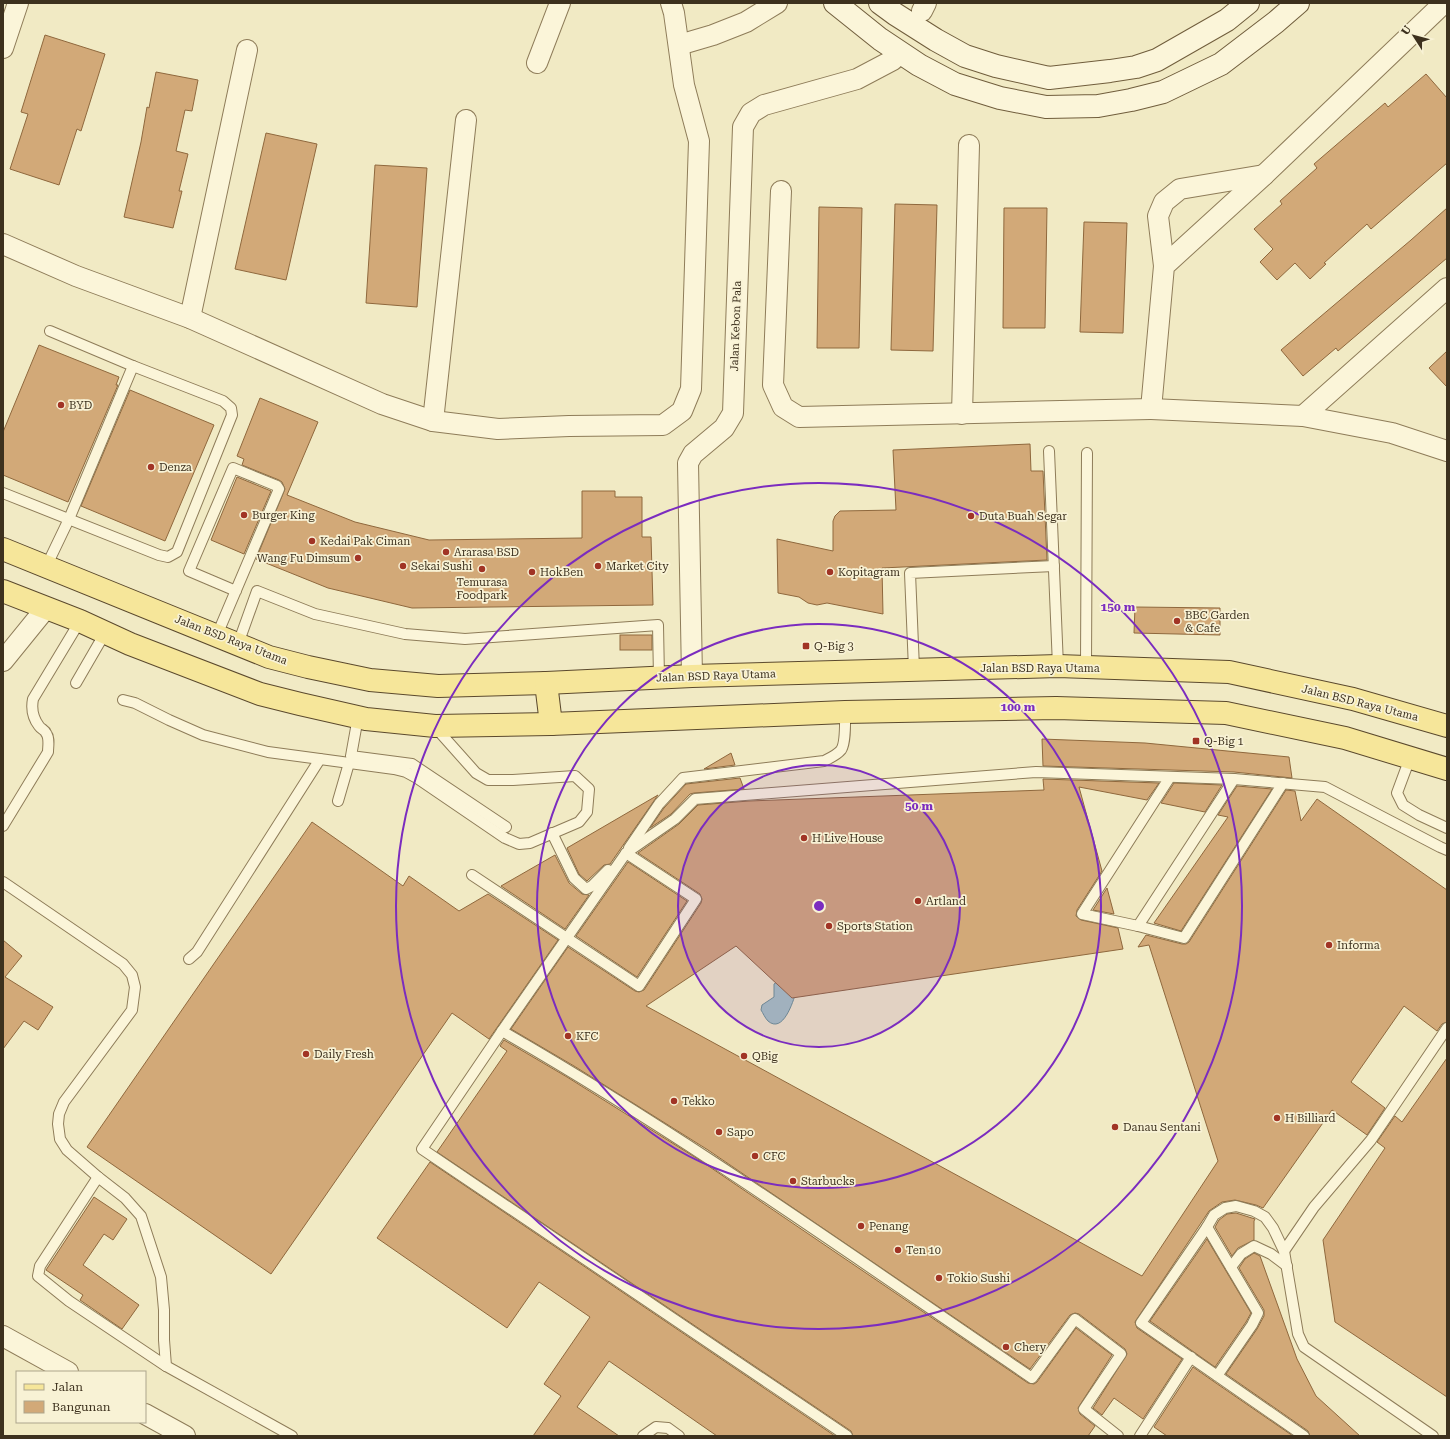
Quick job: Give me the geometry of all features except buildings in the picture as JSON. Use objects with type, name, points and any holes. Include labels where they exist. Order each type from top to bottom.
[{"type":"main road","name":"Jalan BSD Raya Utama","points":[[3,549],[270,657],[308,667],[370,680],[438,686],[546,683],[692,676],[1058,666],[1230,672],[1353,699],[1447,726]]},
{"type":"main road","points":[[3,591],[260,694],[358,717],[435,726],[551,724],[845,712],[1056,708],[1226,713],[1345,738],[1447,769]]},
{"type":"main road","points":[[546,683],[551,724]]},
{"type":"street","points":[[3,48],[18,3]]},
{"type":"street","points":[[537,63],[560,3]]},
{"type":"street","points":[[3,244],[76,276],[190,318],[382,404],[433,421],[498,429],[569,426],[663,425],[682,412],[691,389],[700,141],[684,85],[679,45],[671,3]]},
{"type":"street","points":[[679,45],[713,35],[746,22],[777,3]]},
{"type":"street","points":[[835,3],[880,39],[919,64],[955,84],[1000,98],[1046,107],[1098,106],[1163,92],[1221,64],[1276,22],[1298,3]]},
{"type":"street","points":[[880,3],[936,40],[965,56],[996,66],[1049,78],[1136,67],[1157,60],[1227,20],[1248,3]]},
{"type":"street","points":[[1164,266],[1264,175],[1444,3]]},
{"type":"street","points":[[190,318],[247,50]]},
{"type":"street","name":"Jalan Kebon Pala","points":[[692,676],[688,463],[693,454],[724,428],[733,413],[744,126],[751,114],[764,105],[857,80],[893,60]]},
{"type":"street","points":[[1046,107],[1049,78]]},
{"type":"street","points":[[433,421],[466,120]]},
{"type":"street","points":[[962,414],[969,145]]},
{"type":"street","points":[[1151,409],[1164,266],[1158,216],[1164,202],[1180,189],[1264,175]]},
{"type":"street","points":[[781,191],[773,384],[783,407],[799,417],[1151,409],[1303,416],[1392,433],[1447,451]]},
{"type":"street","points":[[1303,416],[1447,288]]},
{"type":"street","points":[[3,661],[46,608]]},
{"type":"street","points":[[3,1336],[66,1371]]},
{"type":"street","points":[[146,1415],[185,1436]]},
{"type":"lane","points":[[3,493],[159,555],[168,557],[177,552],[232,415],[231,408],[223,401],[133,366],[50,331]]},
{"type":"lane","points":[[46,567],[69,519],[133,366]]},
{"type":"lane","points":[[1049,451],[1058,666]]},
{"type":"lane","points":[[1086,666],[1087,453]]},
{"type":"lane","points":[[217,635],[236,591],[279,489],[277,486],[233,468],[189,571],[236,591]]},
{"type":"lane","points":[[914,669],[910,573],[1054,566]]},
{"type":"lane","points":[[238,644],[257,591],[315,614],[405,634],[465,639],[658,625],[659,678]]},
{"type":"lane","points":[[3,826],[48,752],[49,741],[47,733],[34,717],[32,707],[33,699],[80,621]]},
{"type":"lane","points":[[76,683],[105,633]]},
{"type":"lane","points":[[123,700],[135,702],[169,720],[203,735],[268,752],[394,769],[406,772],[505,838],[518,844],[530,843],[579,822],[587,812],[589,789],[575,776],[488,780],[476,773],[435,726]]},
{"type":"lane","points":[[845,712],[845,733],[841,750],[834,756],[824,761],[683,778],[659,804],[422,1149],[847,1436]]},
{"type":"lane","points":[[358,717],[351,756],[412,764],[506,827]]},
{"type":"lane","points":[[1410,758],[1397,793],[1403,805],[1419,815],[1447,828]]},
{"type":"lane","points":[[189,959],[196,952],[320,759]]},
{"type":"lane","points":[[338,801],[349,764]]},
{"type":"lane","points":[[552,833],[574,878],[586,889],[592,886],[626,853],[675,819],[695,799],[1036,772],[1234,779],[1325,787],[1447,850]]},
{"type":"lane","points":[[1170,777],[1082,914],[1184,938],[1283,783]]},
{"type":"lane","points":[[1138,926],[1234,779]]},
{"type":"lane","points":[[472,875],[639,986],[696,899],[626,853]]},
{"type":"lane","points":[[3,882],[123,964],[132,975],[136,987],[132,1010],[64,1102],[59,1114],[58,1124],[60,1139],[67,1150],[125,1198],[141,1216],[161,1277],[166,1366]]},
{"type":"lane","points":[[1284,1251],[1314,1207],[1370,1140],[1447,1028]]},
{"type":"lane","points":[[502,1031],[569,1069],[705,1156],[1032,1378],[1075,1319],[1121,1354],[1084,1409],[1118,1436]]},
{"type":"lane","points":[[98,1177],[40,1266],[38,1276],[69,1301],[166,1366],[292,1436]]},
{"type":"lane","points":[[1304,1436],[1141,1323],[1214,1215],[1225,1208],[1236,1206],[1254,1211],[1265,1217],[1273,1228],[1284,1251],[1298,1334],[1304,1347],[1433,1436]]},
{"type":"lane","points":[[1207,1227],[1258,1313],[1252,1325],[1217,1376]]},
{"type":"lane","points":[[1231,1268],[1242,1254],[1254,1246],[1271,1254],[1286,1266]]},
{"type":"lane","points":[[1140,1436],[1191,1358]]},
{"type":"lane","points":[[643,1436],[656,1427],[668,1428],[679,1436]]},
{"type":"water","points":[[780,980],[796,992],[790,1009],[783,1020],[773,1024],[767,1020],[761,1010],[762,1005],[774,997],[774,984]]},
{"type":"tunnel","points":[[893,60],[922,13]]},
{"type":"place","name":"BYD","points":[[61,405]]},
{"type":"place","name":"Denza","points":[[151,467]]},
{"type":"place","name":"Burger King","points":[[244,515]]},
{"type":"place","name":"Duta Buah Segar","points":[[971,516]]},
{"type":"place","name":"Kedai Pak Ciman","points":[[312,541]]},
{"type":"place","name":"Ararasa BSD","points":[[446,552]]},
{"type":"place","name":"Wang Fu Dimsum","points":[[358,558]]},
{"type":"place","name":"Sekai Sushi","points":[[403,566]]},
{"type":"place","name":"Market City","points":[[598,566]]},
{"type":"place","name":"Temurasa Foodpark","points":[[482,569]]},
{"type":"place","name":"HokBen","points":[[532,572]]},
{"type":"place","name":"Kopitagram","points":[[830,572]]},
{"type":"place","name":"BBC Garden & Cafe","points":[[1177,621]]},
{"type":"place","name":"Q-Big 3","points":[[806,646]]},
{"type":"place","name":"Q-Big 1","points":[[1196,741]]},
{"type":"place","name":"H Live House","points":[[804,838]]},
{"type":"place","name":"Artland","points":[[918,901]]},
{"type":"place","name":"Sports Station","points":[[829,926]]},
{"type":"place","name":"Informa","points":[[1329,945]]},
{"type":"place","name":"KFC","points":[[568,1036]]},
{"type":"place","name":"Daily Fresh","points":[[306,1054]]},
{"type":"place","name":"QBig","points":[[744,1056]]},
{"type":"place","name":"Tekko","points":[[674,1101]]},
{"type":"place","name":"H Billiard","points":[[1277,1118]]},
{"type":"place","name":"Danau Sentani","points":[[1115,1127]]},
{"type":"place","name":"Sapo","points":[[719,1132]]},
{"type":"place","name":"CFC","points":[[755,1156]]},
{"type":"place","name":"Starbucks","points":[[793,1181]]},
{"type":"place","name":"Penang","points":[[861,1226]]},
{"type":"place","name":"Ten 10","points":[[898,1250]]},
{"type":"place","name":"Tokio Sushi","points":[[939,1278]]},
{"type":"place","name":"Chery","points":[[1006,1347]]}]
